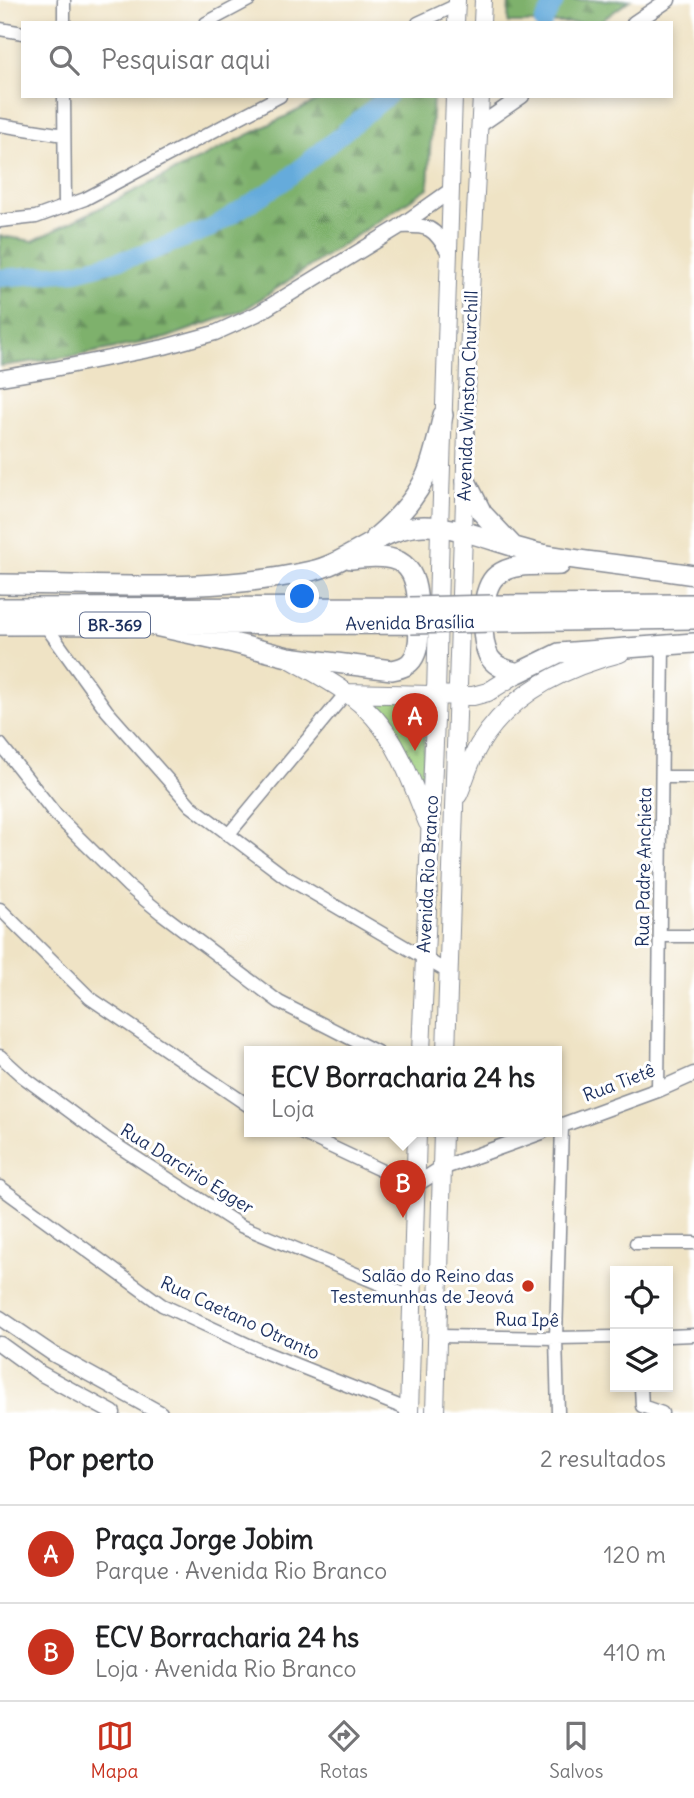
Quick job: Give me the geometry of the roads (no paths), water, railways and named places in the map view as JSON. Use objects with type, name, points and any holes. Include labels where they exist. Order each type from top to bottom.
[{"type":"highway","points":[[360,551],[388,526],[411,499],[429,470],[443,415]]},
{"type":"highway","points":[[466,481],[482,513],[515,547]]},
{"type":"highway","points":[[0,584],[172,585],[259,581],[314,571],[404,529],[426,526],[515,547],[694,575]]},
{"type":"highway","points":[[150,625],[288,657],[392,670],[408,664],[414,657],[418,640],[418,592],[412,573],[393,559],[383,556],[340,560]]},
{"type":"highway","points":[[617,564],[506,569],[491,580],[485,595],[483,631],[485,647],[490,657],[497,665],[518,673],[558,653],[694,643]]},
{"type":"highway","points":[[0,591],[72,608]]},
{"type":"highway","name":"Avenida Brasília","points":[[493,614],[694,604]]},
{"type":"highway","name":"Avenida Brasília","points":[[0,608],[411,615]]},
{"type":"highway","name":"Avenida Brasília","points":[[0,625],[150,625],[493,614],[694,619]]},
{"type":"main road","points":[[482,21],[483,0]]},
{"type":"main road","points":[[456,21],[457,3]]},
{"type":"main road","name":"Avenida Winston Churchill","points":[[436,696],[454,98]]},
{"type":"main road","name":"Avenida Winston Churchill","points":[[459,696],[469,330],[481,98]]},
{"type":"main road","points":[[452,811],[478,747],[500,717],[521,697],[554,676],[584,664],[658,645]]},
{"type":"main road","points":[[288,657],[346,693],[386,731],[410,777],[430,830]]},
{"type":"main road","points":[[346,693],[459,696],[488,692],[518,673]]},
{"type":"main road","name":"Avenida Rio Branco","points":[[421,1046],[436,696]]},
{"type":"main road","name":"Avenida Rio Branco","points":[[446,1046],[452,811],[459,696]]},
{"type":"main road","points":[[409,1411],[417,1137]]},
{"type":"main road","points":[[435,1413],[443,1137]]},
{"type":"street","points":[[64,0],[64,21]]},
{"type":"street","points":[[210,21],[249,0]]},
{"type":"street","points":[[637,21],[668,0]]},
{"type":"street","points":[[422,21],[457,3]]},
{"type":"street","points":[[0,29],[21,33]]},
{"type":"street","points":[[65,98],[65,207]]},
{"type":"street","points":[[0,221],[36,217],[65,207],[124,180],[276,98]]},
{"type":"street","points":[[480,125],[519,98]]},
{"type":"street","points":[[0,125],[64,135]]},
{"type":"street","points":[[0,378],[164,347],[215,333],[257,314],[399,226],[450,191]]},
{"type":"street","points":[[399,226],[419,226],[436,232],[448,251]]},
{"type":"street","points":[[45,625],[107,711],[191,806],[284,876],[448,972]]},
{"type":"street","name":"Rua Padre Anchieta","points":[[658,645],[663,777],[658,1090]]},
{"type":"street","points":[[228,835],[346,693]]},
{"type":"street","points":[[0,744],[56,815],[128,886],[279,1002],[365,1046]]},
{"type":"street","points":[[663,777],[694,777]]},
{"type":"street","points":[[0,909],[90,998],[244,1103]]},
{"type":"street","points":[[661,936],[694,936]]},
{"type":"street","name":"Rua Darcirio Egger","points":[[0,1056],[22,1076],[107,1139],[241,1226],[411,1297]]},
{"type":"street","name":"Rua Tietê","points":[[562,1125],[694,1074]]},
{"type":"street","points":[[311,1137],[414,1186],[442,1168],[528,1137]]},
{"type":"street","points":[[558,1413],[556,1338],[559,1137]]},
{"type":"street","name":"Rua Caetano Otranto","points":[[0,1187],[162,1305],[264,1352],[409,1411]]},
{"type":"street","points":[[636,1243],[694,1243]]},
{"type":"street","points":[[0,1318],[53,1354],[160,1413]]},
{"type":"street","points":[[673,1336],[694,1335]]},
{"type":"street","name":"Rua Ipê","points":[[438,1336],[610,1337]]},
{"type":"street","points":[[0,1345],[40,1373],[113,1413]]},
{"type":"street","points":[[40,1373],[53,1354]]},
{"type":"street","points":[[641,1392],[642,1406],[662,1413]]},
{"type":"waterway","points":[[544,21],[556,0]]},
{"type":"waterway","points":[[0,278],[76,272],[147,253],[211,228],[282,183],[386,98]]},
{"type":"place","name":"Praça Jorge Jobim","points":[[415,751]]},
{"type":"place","name":"ECV Borracharia 24 hs","points":[[403,1218]]},
{"type":"place","name":"Salão do Reino das Testemunhas de Jeová","points":[[528,1286]]}]
